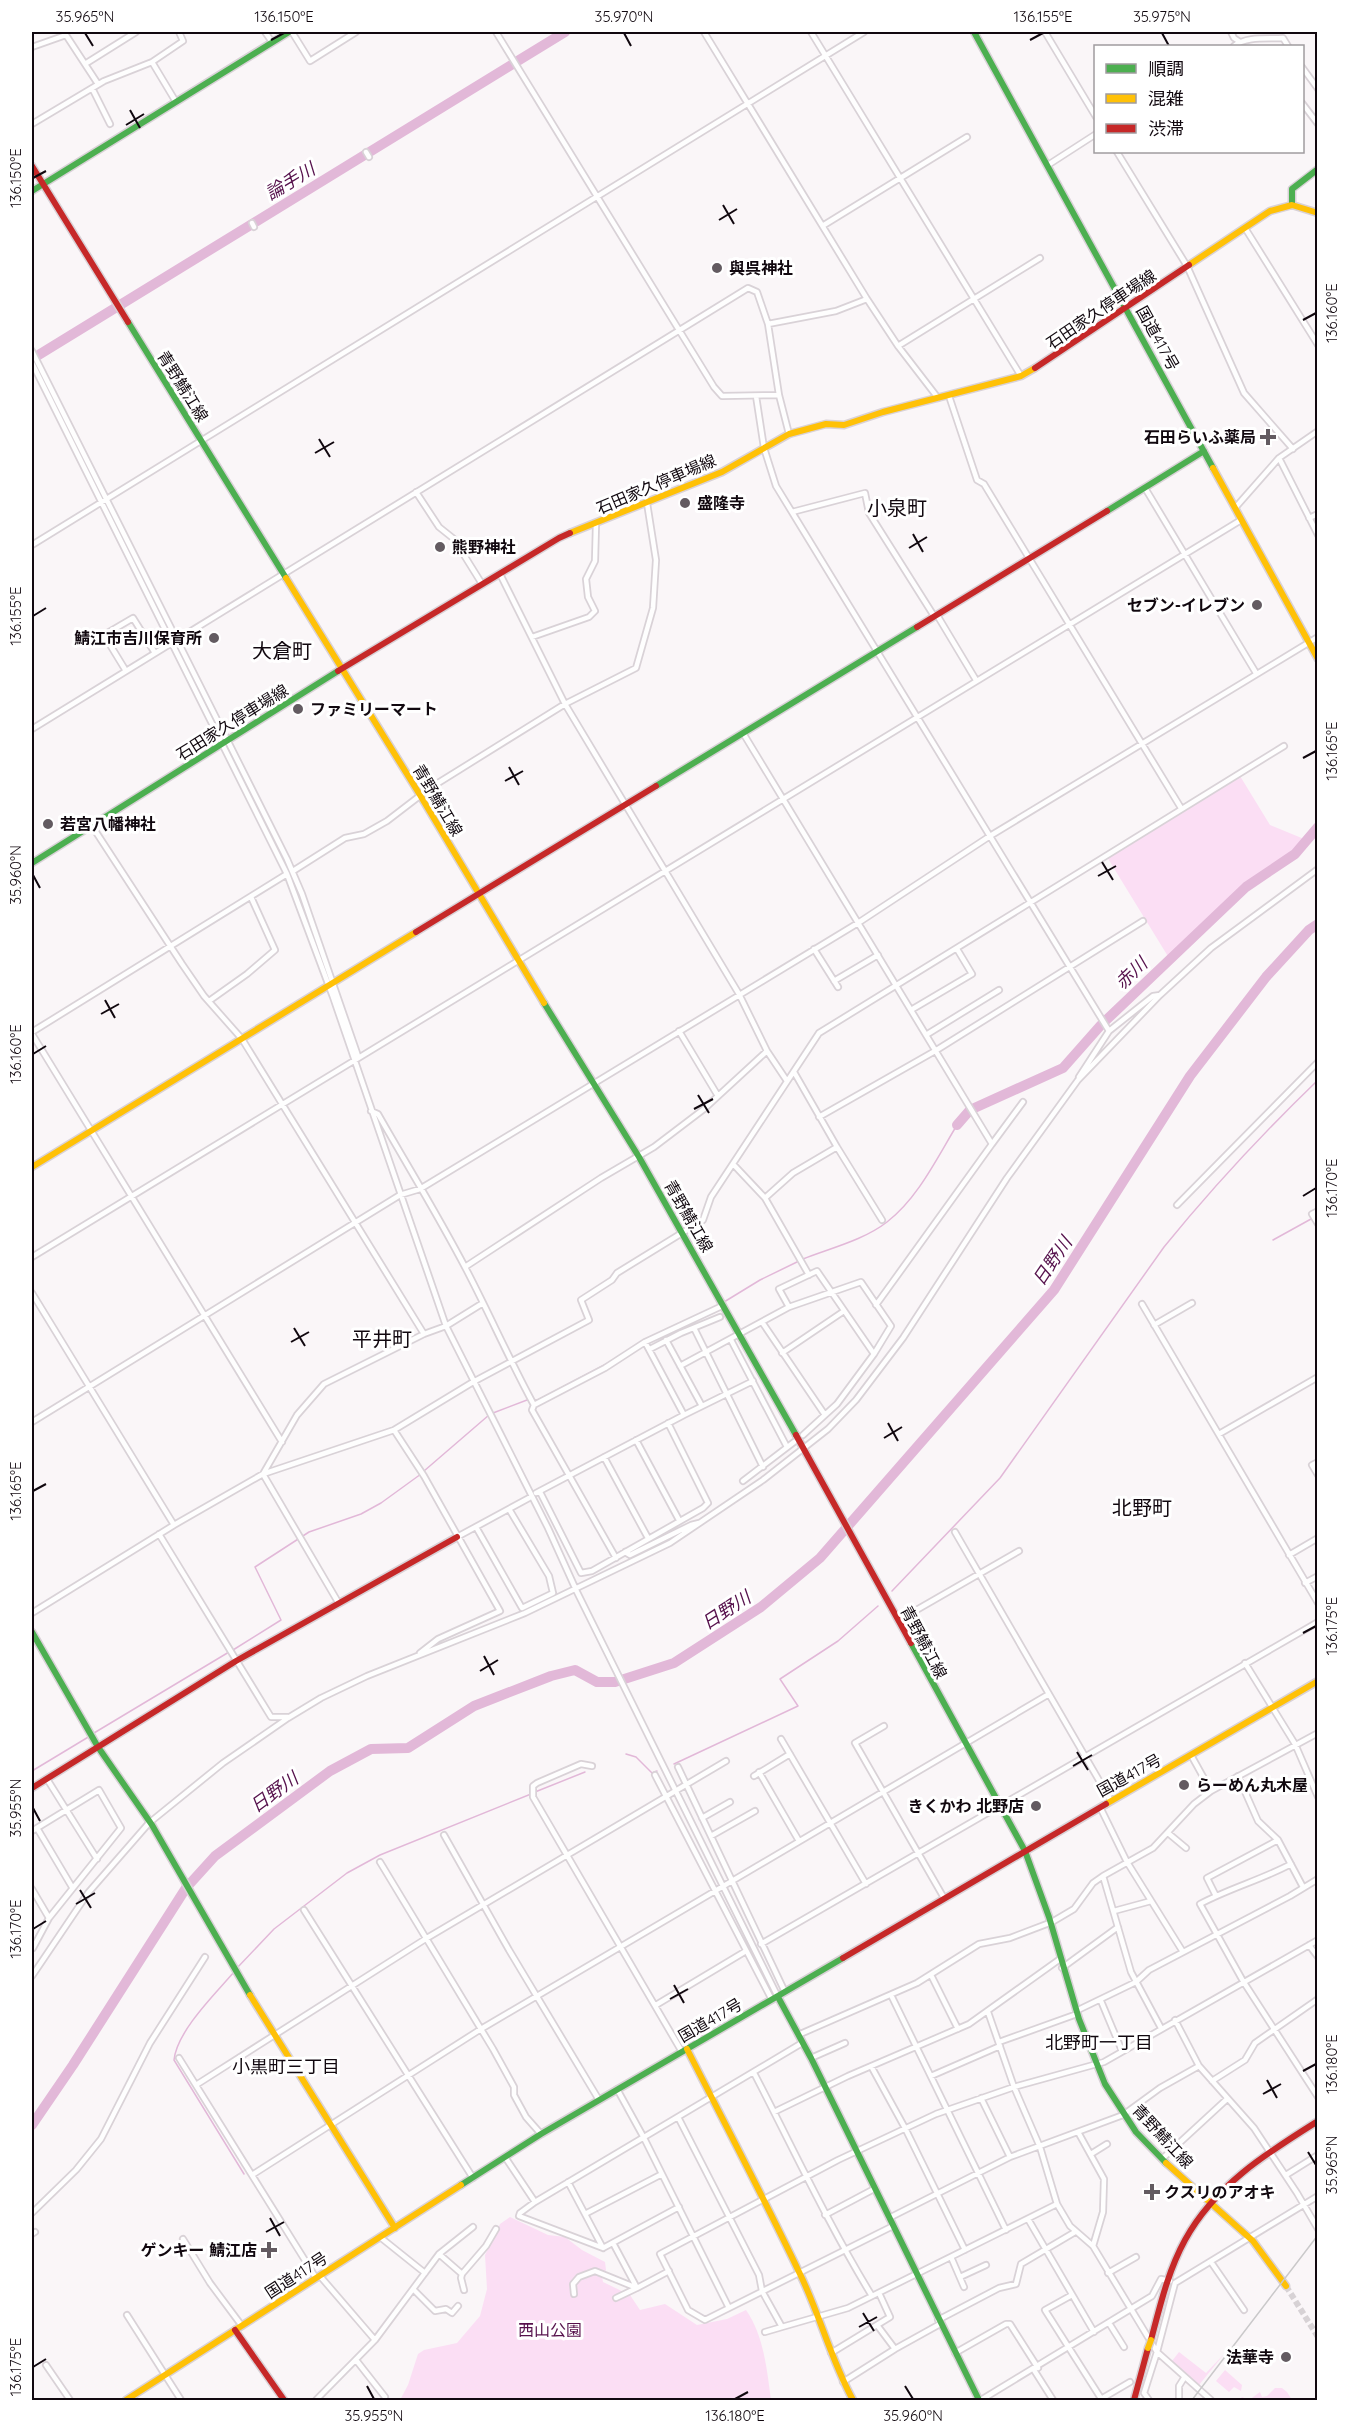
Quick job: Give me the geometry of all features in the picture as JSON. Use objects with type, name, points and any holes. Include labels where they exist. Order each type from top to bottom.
[{"type":"main road","points":[[32,191],[291,32]]},
{"type":"main road","name":"国道417号","points":[[974,32],[1317,658]]},
{"type":"main road","name":"青野鯖江線","points":[[32,166],[420,795],[592,1084],[639,1157],[805,1450],[928,1678],[1025,1851],[1052,1922],[1062,1968],[1095,2065],[1123,2115],[1136,2132],[1163,2158],[1250,2237],[1286,2286]]},
{"type":"main road","points":[[1317,169],[1292,189],[1292,205],[1317,213]]},
{"type":"main road","name":"石田家久停車場線","points":[[32,863],[98,824],[342,669],[559,538],[722,472],[789,434],[826,424],[843,425],[883,412],[1021,376],[1270,211],[1292,205]]},
{"type":"main road","points":[[32,1167],[1204,451]]},
{"type":"main road","points":[[32,1788],[236,1661],[338,1602],[457,1538]]},
{"type":"main road","points":[[32,1632],[98,1747],[150,1824],[274,2037],[395,2228]]},
{"type":"main road","name":"国道417号","points":[[126,2400],[541,2134],[1317,1681]]},
{"type":"main road","points":[[775,1999],[811,2058],[939,2322],[980,2400]]},
{"type":"main road","points":[[685,2050],[713,2097],[800,2273],[820,2317],[843,2382],[853,2400]]},
{"type":"main road","points":[[1134,2400],[1168,2279],[1185,2239],[1231,2182],[1269,2151],[1317,2121]]},
{"type":"main road","points":[[235,2330],[284,2400]]},
{"type":"street","points":[[85,64],[136,32]]},
{"type":"street","points":[[32,124],[98,84],[152,62],[183,41],[179,32]]},
{"type":"street","points":[[265,32],[272,42]]},
{"type":"street","points":[[291,32],[310,61],[356,32]]},
{"type":"street","points":[[496,32],[722,396],[778,395]]},
{"type":"street","points":[[704,32],[824,225],[867,299],[898,346],[939,399]]},
{"type":"street","points":[[811,32],[1021,376]]},
{"type":"street","points":[[32,545],[864,32]]},
{"type":"street","points":[[1045,32],[1094,115]]},
{"type":"street","points":[[1231,32],[1240,42]]},
{"type":"street","points":[[32,47],[65,33],[98,84]]},
{"type":"street","points":[[1236,45],[1240,42],[1283,38],[1287,45]]},
{"type":"street","points":[[1257,40],[1261,45]]},
{"type":"street","points":[[152,62],[176,102]]},
{"type":"street","points":[[1304,70],[1317,89]]},
{"type":"street","points":[[92,88],[110,124]]},
{"type":"street","points":[[1304,106],[1317,124]]},
{"type":"street","points":[[1047,165],[1094,135]]},
{"type":"street","points":[[824,225],[968,137]]},
{"type":"street","points":[[1118,153],[1187,266],[1244,393],[1293,449]]},
{"type":"street","points":[[1245,228],[1317,345]]},
{"type":"street","points":[[898,346],[1040,258]]},
{"type":"street","points":[[32,729],[748,288],[757,292],[768,324],[778,395],[789,434]]},
{"type":"street","points":[[768,324],[836,312],[867,299]]},
{"type":"street","points":[[32,351],[172,642],[293,871],[330,985]]},
{"type":"street","points":[[32,363],[177,639],[287,874],[356,1058],[371,1110],[446,1326],[723,1885],[775,1999]]},
{"type":"street","points":[[756,396],[764,448],[776,486],[1109,1031]]},
{"type":"street","points":[[949,396],[977,480],[984,484],[1181,808]]},
{"type":"street","points":[[1235,508],[1279,458],[1317,430]]},
{"type":"street","points":[[1279,458],[1317,535]]},
{"type":"street","points":[[1145,488],[1256,673]]},
{"type":"street","points":[[416,492],[439,527],[454,539],[482,584]]},
{"type":"street","points":[[792,512],[865,494],[869,513],[976,680]]},
{"type":"street","points":[[293,871],[345,838],[364,834],[387,821],[420,795],[565,704],[636,668],[653,608],[656,560],[647,503]]},
{"type":"street","points":[[1309,518],[1317,514]]},
{"type":"street","points":[[32,1257],[519,958],[1241,520]]},
{"type":"street","points":[[532,637],[590,617],[595,611],[588,597],[586,579],[596,561],[596,524]]},
{"type":"street","points":[[500,574],[565,704],[740,994],[767,1051],[788,1081]]},
{"type":"street","points":[[126,671],[104,635],[133,618],[155,653]]},
{"type":"street","points":[[32,1422],[400,1195],[420,1189],[858,923],[990,836],[1317,637]]},
{"type":"street","points":[[743,733],[935,1051],[973,1109],[992,1144]]},
{"type":"street","points":[[32,1613],[159,1534],[263,1474],[394,1430],[473,1382],[590,1320],[581,1300],[612,1280],[617,1273],[703,1220],[711,1197],[819,1033],[897,987],[1030,902],[1284,746]]},
{"type":"street","points":[[98,824],[94,829],[209,1001],[242,1039],[424,1334]]},
{"type":"street","points":[[32,1976],[88,1893],[150,1824],[223,1763],[289,1717],[358,1680],[525,1614],[577,1591],[670,1544],[805,1450],[849,1407],[881,1369],[1007,1178],[1078,1080],[1160,995],[1211,948],[1317,869]]},
{"type":"street","points":[[282,1442],[32,1033],[287,874]]},
{"type":"street","points":[[209,1001],[247,974],[275,950],[251,897]]},
{"type":"street","points":[[819,1117],[935,1051],[1143,921]]},
{"type":"street","points":[[814,949],[838,987]]},
{"type":"street","points":[[911,1010],[972,974],[957,949]]},
{"type":"street","points":[[834,981],[878,955]]},
{"type":"street","points":[[926,1035],[999,990]]},
{"type":"street","points":[[1078,1080],[1079,1073],[1109,1031],[1153,996],[1160,995]]},
{"type":"street","points":[[679,1031],[718,1096]]},
{"type":"street","points":[[465,1267],[601,1178],[639,1157],[704,1109],[767,1051]]},
{"type":"street","points":[[1177,1205],[1317,1062]]},
{"type":"street","points":[[794,1072],[882,1220]]},
{"type":"street","points":[[876,1305],[1023,1102]]},
{"type":"street","points":[[371,1110],[378,1114],[465,1267],[534,1405],[532,1410],[616,1558]]},
{"type":"street","points":[[765,1198],[793,1173],[837,1147]]},
{"type":"street","points":[[733,1164],[765,1198],[809,1275]]},
{"type":"street","points":[[1317,1211],[1312,1214],[1317,1224]]},
{"type":"street","points":[[789,1307],[779,1289],[817,1271],[874,1354]]},
{"type":"street","points":[[680,1366],[789,1307],[861,1282],[891,1326],[874,1354],[837,1404],[803,1435]]},
{"type":"street","points":[[32,1293],[174,1525]]},
{"type":"street","points":[[263,1474],[297,1415],[324,1384],[424,1334],[446,1326],[483,1303]]},
{"type":"street","points":[[1154,1325],[1192,1303]]},
{"type":"street","points":[[1142,1304],[1317,1603]]},
{"type":"street","points":[[534,1405],[605,1368],[645,1342],[722,1306]]},
{"type":"street","points":[[782,1353],[844,1311]]},
{"type":"street","points":[[650,1350],[666,1340],[720,1317]]},
{"type":"street","points":[[762,1322],[825,1415]]},
{"type":"street","points":[[694,1328],[763,1467]]},
{"type":"street","points":[[666,1340],[702,1406]]},
{"type":"street","points":[[731,1340],[787,1447]]},
{"type":"street","points":[[645,1342],[684,1415]]},
{"type":"street","points":[[1219,1434],[1317,1377]]},
{"type":"street","points":[[668,1423],[708,1503],[616,1558],[592,1571],[581,1573],[538,1493],[668,1423],[753,1381]]},
{"type":"street","points":[[394,1430],[424,1476],[500,1611],[438,1639],[416,1656]]},
{"type":"street","points":[[636,1440],[679,1520]]},
{"type":"street","points":[[743,1481],[794,1442]]},
{"type":"street","points":[[604,1457],[648,1538]]},
{"type":"street","points":[[1317,1462],[1312,1465],[1317,1475]]},
{"type":"street","points":[[263,1474],[338,1602]]},
{"type":"street","points":[[457,1538],[529,1498]]},
{"type":"street","points":[[476,1527],[522,1608],[553,1593],[549,1576],[509,1509]]},
{"type":"street","points":[[625,1552],[630,1555],[691,1525],[701,1523]]},
{"type":"street","points":[[955,1532],[1111,1801]]},
{"type":"street","points":[[159,1534],[271,1717],[289,1717]]},
{"type":"street","points":[[1289,1555],[1317,1538]]},
{"type":"street","points":[[928,1678],[934,1674],[906,1616],[1018,1551]]},
{"type":"street","points":[[1305,1583],[1317,1576]]},
{"type":"street","points":[[761,1944],[1317,1622]]},
{"type":"street","points":[[1245,1663],[1295,1744],[1317,1794]]},
{"type":"street","points":[[252,2175],[481,2029],[1049,1694]]},
{"type":"street","points":[[884,1726],[855,1743],[944,1898]]},
{"type":"street","points":[[798,2035],[932,1975],[979,1944],[1010,1938],[1052,1922],[1074,1909],[1093,1883],[1152,1848],[1194,1804],[1211,1791],[1317,1733]]},
{"type":"street","points":[[781,1739],[866,1884]]},
{"type":"street","points":[[754,1776],[790,1754]]},
{"type":"street","points":[[1191,1755],[1211,1791]]},
{"type":"street","points":[[196,2085],[427,1938],[726,1761]]},
{"type":"street","points":[[592,1766],[581,1764],[532,1786],[533,1797],[685,2050]]},
{"type":"street","points":[[678,1767],[785,1993]]},
{"type":"street","points":[[759,1772],[799,1840]]},
{"type":"street","points":[[655,1775],[717,1889],[746,1951],[775,1999]]},
{"type":"street","points":[[1238,1776],[1258,1821],[1278,1840],[1304,1887]]},
{"type":"street","points":[[47,1779],[97,1859]]},
{"type":"street","points":[[32,1946],[33,1948],[49,1918],[72,1887],[121,1828],[99,1790],[34,1829],[72,1887]]},
{"type":"street","points":[[702,1818],[730,1802]]},
{"type":"street","points":[[1100,1807],[1127,1862],[1183,1952]]},
{"type":"street","points":[[711,1836],[755,1811]]},
{"type":"street","points":[[1168,1833],[1186,1848]]},
{"type":"street","points":[[444,1835],[600,2101]]},
{"type":"street","points":[[1216,1896],[1207,1878],[1278,1840]]},
{"type":"street","points":[[380,1862],[481,2029],[514,2087],[514,2095],[526,2117],[541,2134]]},
{"type":"street","points":[[1291,1864],[1200,1904],[1243,1981],[1317,2097]]},
{"type":"street","points":[[1103,1876],[1136,1982],[1161,2028]]},
{"type":"street","points":[[931,2076],[1101,2001],[1136,1982],[1149,1970],[1317,1879]]},
{"type":"street","points":[[32,1889],[49,1918]]},
{"type":"street","points":[[1114,1911],[1151,1901]]},
{"type":"street","points":[[304,1910],[473,2178]]},
{"type":"street","points":[[1062,1968],[1118,1927]]},
{"type":"street","points":[[893,2226],[705,2320],[688,2310],[660,2254],[805,2177],[906,2128],[948,2110],[1014,2087],[1095,2065],[1317,1940]]},
{"type":"street","points":[[1309,1945],[1317,1957]]},
{"type":"street","points":[[656,2005],[746,1951]]},
{"type":"street","points":[[32,2213],[76,2170],[101,2139],[150,2043],[205,1957]]},
{"type":"street","points":[[774,2112],[871,2066],[958,2029],[988,2012],[1060,1959]]},
{"type":"street","points":[[932,1975],[958,2029]]},
{"type":"street","points":[[891,1995],[1006,2230]]},
{"type":"street","points":[[1212,2081],[1245,2060],[1255,2043],[1317,1999]]},
{"type":"street","points":[[1101,2001],[1122,2051]]},
{"type":"street","points":[[988,2012],[1014,2087],[1040,2147],[1057,2204],[1075,2232],[1093,2246],[1157,2352],[1211,2400]]},
{"type":"street","points":[[1175,2020],[1199,2066],[1242,2114],[1269,2151],[1286,2175],[1317,2229]]},
{"type":"street","points":[[679,2207],[603,2248],[519,2216],[535,2202],[802,2043]]},
{"type":"street","points":[[811,2058],[845,2043]]},
{"type":"street","points":[[179,2058],[318,2277],[375,2340]]},
{"type":"street","points":[[871,2066],[906,2128],[965,2250]]},
{"type":"street","points":[[889,2218],[1010,2157],[1123,2115],[1160,2088],[1199,2066]]},
{"type":"street","points":[[754,2073],[825,2215],[872,2296]]},
{"type":"street","points":[[617,2090],[644,2138],[729,2308]]},
{"type":"street","points":[[981,2098],[1010,2157]]},
{"type":"street","points":[[1163,2158],[1227,2098]]},
{"type":"street","points":[[678,2117],[759,2275],[762,2291],[782,2327]]},
{"type":"street","points":[[1078,2132],[1104,2179],[1103,2212],[1093,2246]]},
{"type":"street","points":[[1091,2154],[1107,2145]]},
{"type":"street","points":[[1286,2175],[1317,2155]]},
{"type":"street","points":[[505,2157],[535,2202]]},
{"type":"street","points":[[585,2214],[662,2174]]},
{"type":"street","points":[[568,2182],[603,2248]]},
{"type":"street","points":[[825,2215],[874,2189]]},
{"type":"street","points":[[1149,2400],[1144,2393],[1175,2283],[1317,2196]]},
{"type":"street","points":[[765,2332],[848,2308],[1057,2204]]},
{"type":"street","points":[[1028,2219],[1094,2332]]},
{"type":"street","points":[[316,2400],[375,2340],[439,2254],[473,2227]]},
{"type":"street","points":[[464,2290],[462,2274],[486,2246],[496,2229]]},
{"type":"street","points":[[843,2382],[939,2322],[999,2288],[1016,2284],[1021,2264],[1075,2232]]},
{"type":"street","points":[[380,2237],[425,2273]]},
{"type":"street","points":[[183,2239],[210,2283],[242,2326]]},
{"type":"street","points":[[613,2243],[637,2289]]},
{"type":"street","points":[[439,2254],[462,2274]]},
{"type":"street","points":[[951,2257],[964,2287]]},
{"type":"street","points":[[1108,2273],[1136,2257]]},
{"type":"street","points":[[1211,2262],[1244,2310]]},
{"type":"street","points":[[960,2277],[986,2265]]},
{"type":"street","points":[[574,2294],[573,2284],[579,2277],[595,2271],[637,2289]]},
{"type":"street","points":[[616,2298],[669,2271]]},
{"type":"street","points":[[980,2400],[1036,2369],[1154,2295],[1161,2279],[1168,2279],[1175,2283]]},
{"type":"street","points":[[414,2290],[435,2311],[446,2309],[452,2313],[458,2306]]},
{"type":"street","points":[[831,2353],[890,2317],[879,2292]]},
{"type":"street","points":[[1072,2295],[1045,2310],[1067,2349],[1102,2400],[1130,2382]]},
{"type":"street","points":[[127,2315],[181,2400]]},
{"type":"street","points":[[1109,2323],[1124,2347]]},
{"type":"street","points":[[956,2354],[1006,2324],[1011,2324],[1053,2400]]},
{"type":"street","points":[[877,2325],[895,2349]]},
{"type":"street","points":[[356,2360],[385,2397]]},
{"type":"street","points":[[46,2365],[70,2400]]},
{"type":"street","points":[[1179,2400],[1179,2386],[1184,2378]]},
{"type":"green space","points":[[1240,776],[1270,825],[1304,839],[1295,850],[1269,871],[1245,882],[1169,958],[1107,857]]},
{"type":"green space","name":"西山公園","points":[[510,2217],[548,2235],[565,2237],[582,2250],[605,2262],[603,2282],[630,2295],[640,2310],[665,2304],[697,2325],[727,2319],[746,2310],[761,2342],[771,2400],[400,2400],[408,2385],[418,2354],[424,2350],[457,2343],[480,2316],[487,2289],[485,2255],[500,2224]]},
{"type":"green space","points":[[1179,2352],[1206,2373],[1225,2353],[1199,2385],[1172,2361]]},
{"type":"green space","points":[[1225,2370],[1242,2385],[1241,2391],[1234,2387],[1229,2392],[1216,2381]]},
{"type":"green space","points":[[1275,2388],[1282,2388],[1292,2400],[1249,2400],[1260,2392],[1262,2397],[1267,2396]]},
{"type":"waterway","name":"論手川","points":[[32,359],[565,32]]},
{"type":"waterway","name":"赤川","points":[[957,1125],[970,1110],[1063,1068],[1101,1025],[1246,887],[1295,854],[1318,827]]},
{"type":"waterway","name":"日野川","points":[[32,2125],[186,1888],[215,1856],[330,1771],[371,1749],[408,1748],[474,1706],[551,1676],[575,1670],[597,1682],[615,1682],[674,1663],[761,1607],[820,1558],[1054,1290],[1190,1076],[1266,977],[1309,930],[1318,924]]},
{"type":"waterway","points":[[892,1591],[1000,1478],[1182,1225],[1238,1161],[1318,1080]]},
{"type":"waterway","points":[[803,1259],[858,1239],[887,1222],[917,1189],[957,1125]]},
{"type":"waterway","points":[[1273,1240],[1311,1219]]},
{"type":"waterway","points":[[724,1302],[760,1280],[799,1261]]},
{"type":"waterway","points":[[493,1413],[527,1400],[538,1400],[614,1360]]},
{"type":"waterway","points":[[424,1471],[489,1415]]},
{"type":"waterway","points":[[233,1650],[281,1620],[255,1567],[309,1532],[361,1514],[381,1503],[421,1474]]},
{"type":"waterway","points":[[674,1764],[798,1706],[780,1679],[838,1641],[878,1606]]},
{"type":"waterway","points":[[94,1733],[229,1652]]},
{"type":"waterway","points":[[32,1771],[90,1736]]},
{"type":"waterway","points":[[626,1754],[636,1757],[652,1773],[657,1771]]},
{"type":"waterway","points":[[535,1792],[585,1772]]},
{"type":"waterway","points":[[237,1968],[274,1929],[347,1873],[380,1855],[531,1794]]},
{"type":"waterway","points":[[234,1972],[189,2025],[174,2060],[244,2174]]},
{"type":"tunnel","points":[[1286,2286],[1318,2337]]},
{"type":"tram line","points":[[1192,2400],[1318,2235]]},
{"type":"traffic: fast","points":[[32,191],[289,32]]},
{"type":"traffic: fast","points":[[974,32],[1213,468]]},
{"type":"traffic: fast","points":[[1292,205],[1292,189],[1318,169]]},
{"type":"traffic: fast","points":[[128,322],[286,578]]},
{"type":"traffic: fast","points":[[1107,511],[1204,451]]},
{"type":"traffic: fast","points":[[656,786],[917,627]]},
{"type":"traffic: fast","points":[[32,863],[338,671]]},
{"type":"traffic: fast","points":[[544,1003],[639,1157],[796,1435]]},
{"type":"traffic: fast","points":[[32,1632],[98,1747],[152,1825],[250,1995]]},
{"type":"traffic: fast","points":[[911,1643],[1025,1851],[1049,1917],[1079,2019],[1105,2084],[1136,2132],[1166,2163]]},
{"type":"traffic: fast","points":[[461,2185],[541,2134],[843,1958]]},
{"type":"traffic: fast","points":[[778,1997],[811,2058],[979,2400]]},
{"type":"traffic: slow","points":[[1189,265],[1270,211],[1292,205],[1318,213]]},
{"type":"traffic: slow","points":[[570,533],[722,472],[789,434],[826,424],[844,425],[883,412],[1021,376],[1035,368]]},
{"type":"traffic: slow","points":[[1213,468],[1318,659]]},
{"type":"traffic: slow","points":[[286,578],[420,795],[544,1003]]},
{"type":"traffic: slow","points":[[32,1167],[416,932]]},
{"type":"traffic: slow","points":[[1106,1804],[1318,1681]]},
{"type":"traffic: slow","points":[[250,1995],[395,2228]]},
{"type":"traffic: slow","points":[[687,2049],[800,2274],[838,2369],[853,2400]]},
{"type":"traffic: slow","points":[[1166,2163],[1253,2241],[1286,2286]]},
{"type":"traffic: slow","points":[[126,2400],[461,2185]]},
{"type":"traffic: slow","points":[[1148,2348],[1151,2340]]},
{"type":"traffic: jam","points":[[32,166],[128,322]]},
{"type":"traffic: jam","points":[[1035,368],[1189,265]]},
{"type":"traffic: jam","points":[[917,627],[1107,511]]},
{"type":"traffic: jam","points":[[338,671],[570,533]]},
{"type":"traffic: jam","points":[[416,932],[656,786]]},
{"type":"traffic: jam","points":[[796,1435],[911,1643]]},
{"type":"traffic: jam","points":[[32,1788],[236,1661],[457,1537]]},
{"type":"traffic: jam","points":[[843,1958],[1106,1804]]},
{"type":"traffic: jam","points":[[1151,2340],[1174,2264],[1197,2220],[1227,2187],[1261,2158],[1318,2121]]},
{"type":"traffic: jam","points":[[235,2330],[284,2400]]},
{"type":"traffic: jam","points":[[1134,2400],[1148,2348]]},
{"type":"place","name":"與呉神社","points":[[717,268]]},
{"type":"place","name":"石田らいふ薬局","points":[[1268,437]]},
{"type":"place","name":"盛隆寺","points":[[685,503]]},
{"type":"place","name":"熊野神社","points":[[440,547]]},
{"type":"place","name":"セブン-イレブン","points":[[1257,605]]},
{"type":"place","name":"鯖江市吉川保育所","points":[[214,638]]},
{"type":"place","name":"ファミリーマート","points":[[298,709]]},
{"type":"place","name":"若宮八幡神社","points":[[48,824]]},
{"type":"place","name":"らーめん丸木屋","points":[[1184,1785]]},
{"type":"place","name":"きくかわ 北野店","points":[[1036,1806]]},
{"type":"place","name":"クスリのアオキ","points":[[1152,2192]]},
{"type":"place","name":"ゲンキー 鯖江店","points":[[269,2250]]},
{"type":"place","name":"法華寺","points":[[1286,2357]]},
{"type":"district","name":"小泉町","points":[[897,507]]},
{"type":"district","name":"大倉町","points":[[282,650]]},
{"type":"district","name":"平井町","points":[[382,1338]]},
{"type":"district","name":"北野町","points":[[1142,1507]]},
{"type":"district","name":"北野町一丁目","points":[[1099,2042]]},
{"type":"district","name":"小黒町三丁目","points":[[286,2066]]}]
